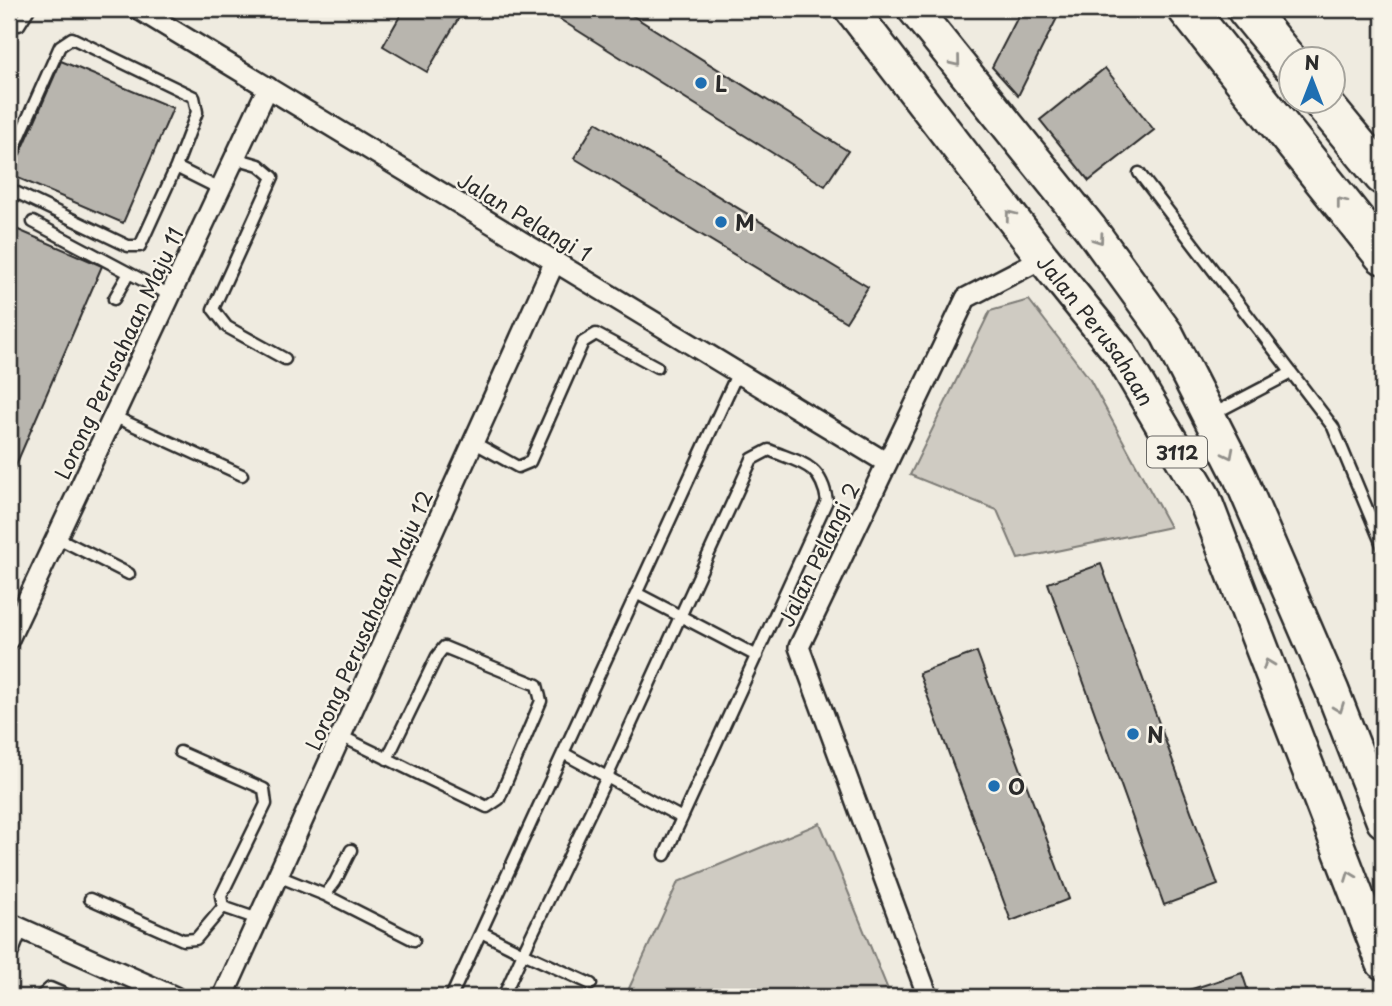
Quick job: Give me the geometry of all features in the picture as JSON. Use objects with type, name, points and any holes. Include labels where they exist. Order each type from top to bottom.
[{"type":"highway","points":[[1187,9],[1383,255]]},
{"type":"highway","points":[[1245,9],[1276,46]]},
{"type":"highway","points":[[1334,116],[1383,176]]},
{"type":"main road","name":"Jalan Perusahaan","points":[[851,9],[1119,352],[1203,495],[1383,963]]},
{"type":"main road","name":"3112","points":[[914,9],[1090,228],[1167,334],[1240,477],[1332,690],[1383,821]]},
{"type":"street","name":"Jalan Pelangi 1","points":[[138,9],[887,463]]},
{"type":"street","name":"Lorong Perusahaan Maju 11","points":[[9,639],[268,88]]},
{"type":"street","name":"Jalan Pelangi 2","points":[[928,997],[799,648],[967,298],[1043,258]]},
{"type":"street","name":"Lorong Perusahaan Maju 12","points":[[223,997],[555,261]]},
{"type":"street","points":[[9,950],[14,925],[175,997]]},
{"type":"lane","points":[[19,26],[29,9]]},
{"type":"lane","points":[[9,160],[60,46],[72,38],[194,97],[197,112],[176,167],[140,246],[128,246],[9,189]]},
{"type":"lane","points":[[235,158],[259,165],[273,177],[213,309],[227,327],[285,359]]},
{"type":"lane","points":[[176,167],[220,189]]},
{"type":"lane","points":[[1139,173],[1333,427],[1383,547]]},
{"type":"lane","points":[[33,222],[170,295]]},
{"type":"lane","points":[[114,299],[129,273]]},
{"type":"lane","points":[[473,442],[519,467],[530,462],[583,342],[596,334],[657,368]]},
{"type":"lane","points":[[451,997],[738,372]]},
{"type":"lane","points":[[1209,416],[1291,373]]},
{"type":"lane","points":[[113,416],[242,475]]},
{"type":"lane","points":[[503,997],[607,778],[752,459],[769,450],[813,469],[824,483],[827,501],[664,855]]},
{"type":"lane","points":[[56,537],[129,574]]},
{"type":"lane","points":[[636,593],[757,656]]},
{"type":"lane","points":[[341,736],[387,759],[487,807],[499,799],[541,701],[537,685],[444,647],[437,656],[387,759]]},
{"type":"lane","points":[[90,899],[183,940],[197,939],[223,907],[221,896],[266,804],[264,789],[180,752]]},
{"type":"lane","points":[[563,753],[682,818]]},
{"type":"lane","points":[[325,895],[335,882],[351,850]]},
{"type":"lane","points":[[278,876],[325,895],[414,940]]},
{"type":"lane","points":[[223,907],[258,919]]},
{"type":"lane","points":[[481,932],[591,984]]},
{"type":"lane","points":[[40,997],[50,988],[71,997]]},
{"type":"shaded area","points":[[1029,300],[1089,378],[1170,527],[1018,559],[997,510],[910,475],[990,311]]},
{"type":"shaded area","points":[[820,823],[891,997],[625,997],[678,882]]},
{"type":"building","points":[[404,9],[464,9],[427,72],[383,46]]},
{"type":"building","name":"L","points":[[557,9],[622,9],[848,151],[825,186],[553,15]]},
{"type":"building","points":[[1022,9],[1054,9],[1059,14],[1018,96],[992,67]]},
{"type":"building","points":[[61,61],[173,108],[123,223],[11,175]]},
{"type":"building","points":[[1105,68],[1154,130],[1089,181],[1040,120]]},
{"type":"building","name":"M","points":[[596,122],[868,287],[846,322],[574,158]]},
{"type":"building","points":[[9,226],[102,266],[9,481]]},
{"type":"building","name":"N","points":[[1101,564],[1218,885],[1164,905],[1048,583]]},
{"type":"building","name":"O","points":[[977,652],[1069,899],[1011,921],[919,673]]},
{"type":"building","points":[[1242,973],[1250,997],[1167,997]]},
{"type":"place","name":"L","points":[[701,83]]},
{"type":"place","name":"M","points":[[721,222]]},
{"type":"place","name":"N","points":[[1133,734]]},
{"type":"place","name":"O","points":[[994,786]]}]
